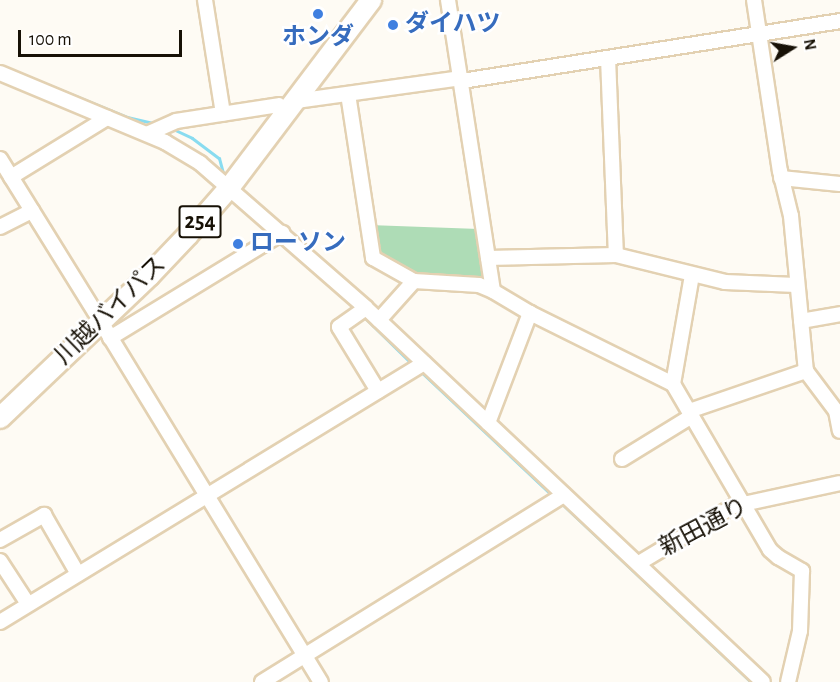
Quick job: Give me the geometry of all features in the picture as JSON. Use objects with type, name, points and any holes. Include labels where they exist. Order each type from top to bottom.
[{"type":"highway","name":"川越バイパス","points":[[287,103],[358,0]]},
{"type":"highway","name":"川越バイパス","points":[[0,418],[102,325],[164,245],[225,184],[371,0]]},
{"type":"highway","name":"川越バイパス","points":[[0,404],[102,325]]},
{"type":"street","points":[[205,0],[223,114]]},
{"type":"street","points":[[448,0],[493,291]]},
{"type":"street","points":[[754,0],[781,178],[791,216],[806,371],[836,411],[840,432]]},
{"type":"street","points":[[147,134],[176,122],[287,103],[461,80],[840,21]]},
{"type":"street","points":[[608,58],[616,255]]},
{"type":"street","points":[[0,73],[185,152],[282,233],[366,308],[763,682]]},
{"type":"street","points":[[348,94],[370,251],[373,258],[414,281],[478,285],[493,291],[530,313],[673,384],[770,550],[802,571],[800,631],[788,682]]},
{"type":"street","points":[[11,177],[107,117]]},
{"type":"street","points":[[0,159],[321,682]]},
{"type":"street","points":[[781,178],[840,184]]},
{"type":"street","points":[[0,227],[32,211]]},
{"type":"street","points":[[102,325],[282,233]]},
{"type":"street","points":[[488,258],[616,255],[692,274],[747,284],[796,285]]},
{"type":"street","points":[[673,384],[692,274]]},
{"type":"street","points":[[379,320],[414,281]]},
{"type":"street","points":[[366,308],[339,327],[378,391]]},
{"type":"street","points":[[488,423],[530,313]]},
{"type":"street","points":[[801,321],[840,314]]},
{"type":"street","points":[[0,622],[424,363]]},
{"type":"street","points":[[622,459],[691,414],[806,371]]},
{"type":"street","name":"新田通り","points":[[639,563],[743,502],[840,483]]},
{"type":"street","points":[[262,682],[564,495]]},
{"type":"street","points":[[0,540],[44,515],[78,574]]},
{"type":"street","points":[[0,561],[28,604]]},
{"type":"green space","points":[[369,225],[479,229],[488,281],[415,278],[374,256]]},
{"type":"waterway","points":[[0,65],[127,117],[158,124]]},
{"type":"waterway","points":[[173,129],[192,138],[219,158],[224,177]]},
{"type":"waterway","points":[[363,316],[414,366]]},
{"type":"waterway","points":[[419,370],[554,497]]},
{"type":"waterway","points":[[561,503],[751,682]]},
{"type":"place","name":"ホンダ","points":[[318,14]]},
{"type":"place","name":"ダイハツ","points":[[393,25]]},
{"type":"place","name":"ローソン","points":[[238,244]]}]
